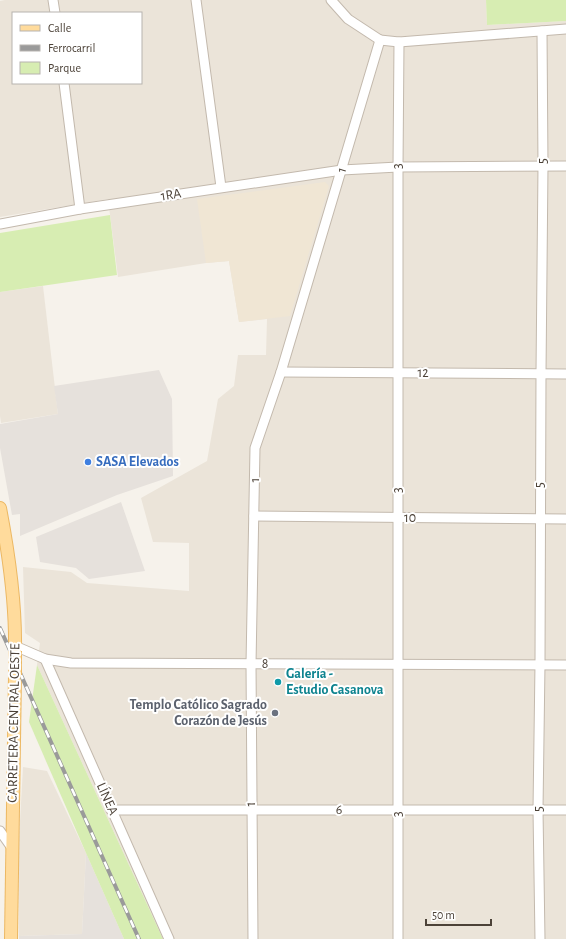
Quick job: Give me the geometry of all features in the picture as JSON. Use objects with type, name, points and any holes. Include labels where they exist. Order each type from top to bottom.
[{"type":"main road","name":"CARRETERA CENTRAL OESTE","points":[[0,508],[10,562],[14,599],[15,675],[11,939]]},
{"type":"street","points":[[53,0],[55,12]]},
{"type":"street","points":[[196,0],[221,187]]},
{"type":"street","points":[[331,0],[348,19],[380,40],[399,42],[566,29]]},
{"type":"street","name":"5","points":[[540,939],[538,810],[543,166],[542,31]]},
{"type":"street","name":"1","points":[[253,939],[251,664],[255,448],[281,372],[380,40]]},
{"type":"street","name":"3","points":[[398,939],[399,42]]},
{"type":"street","points":[[64,84],[80,209]]},
{"type":"street","name":"1RA","points":[[0,224],[80,209],[342,170],[398,167],[566,166]]},
{"type":"street","name":"12","points":[[281,372],[566,374]]},
{"type":"street","name":"10","points":[[254,516],[566,519]]},
{"type":"street","name":"8","points":[[15,648],[45,659],[71,663],[566,664]]},
{"type":"street","name":"LÍNEA","points":[[45,659],[169,939]]},
{"type":"street","name":"6","points":[[111,810],[566,810]]},
{"type":"street","points":[[0,831],[12,848]]},
{"type":"shaded area","points":[[486,0],[487,25],[566,21],[566,939],[163,939],[37,665],[40,643],[25,633],[23,567],[71,572],[87,583],[189,591],[189,543],[153,542],[141,498],[207,461],[218,399],[234,386],[238,355],[266,355],[267,319],[239,322],[229,261],[206,263],[118,277],[108,199],[0,217],[0,1]]},
{"type":"shaded area","points":[[325,182],[329,186],[290,316],[239,322],[229,261],[206,263],[197,199]]},
{"type":"shaded area","points":[[43,286],[58,414],[1,423],[0,292]]},
{"type":"shaded area","name":"SASA Elevados","points":[[159,370],[172,399],[173,476],[117,495],[20,536],[20,514],[12,515],[0,448],[0,424],[58,414],[54,386]]},
{"type":"shaded area","points":[[121,502],[145,571],[89,579],[76,568],[40,562],[36,537]]},
{"type":"shaded area","points":[[23,767],[47,771],[86,853],[82,934],[19,936],[19,839]]},
{"type":"shaded area","points":[[86,853],[124,939],[19,939],[19,936],[82,934]]},
{"type":"green space","points":[[486,0],[566,0],[566,21],[487,25]]},
{"type":"green space","points":[[110,215],[117,275],[0,292],[0,233]]},
{"type":"green space","points":[[37,665],[163,939],[124,939],[29,722]]},
{"type":"railway","points":[[0,628],[139,939]]},
{"type":"place","name":"SASA Elevados","points":[[88,462]]},
{"type":"place","name":"Galería - Estudio Casanova","points":[[278,682]]},
{"type":"place","name":"Templo Católico Sagrado Corazón de Jesús","points":[[275,713]]}]
